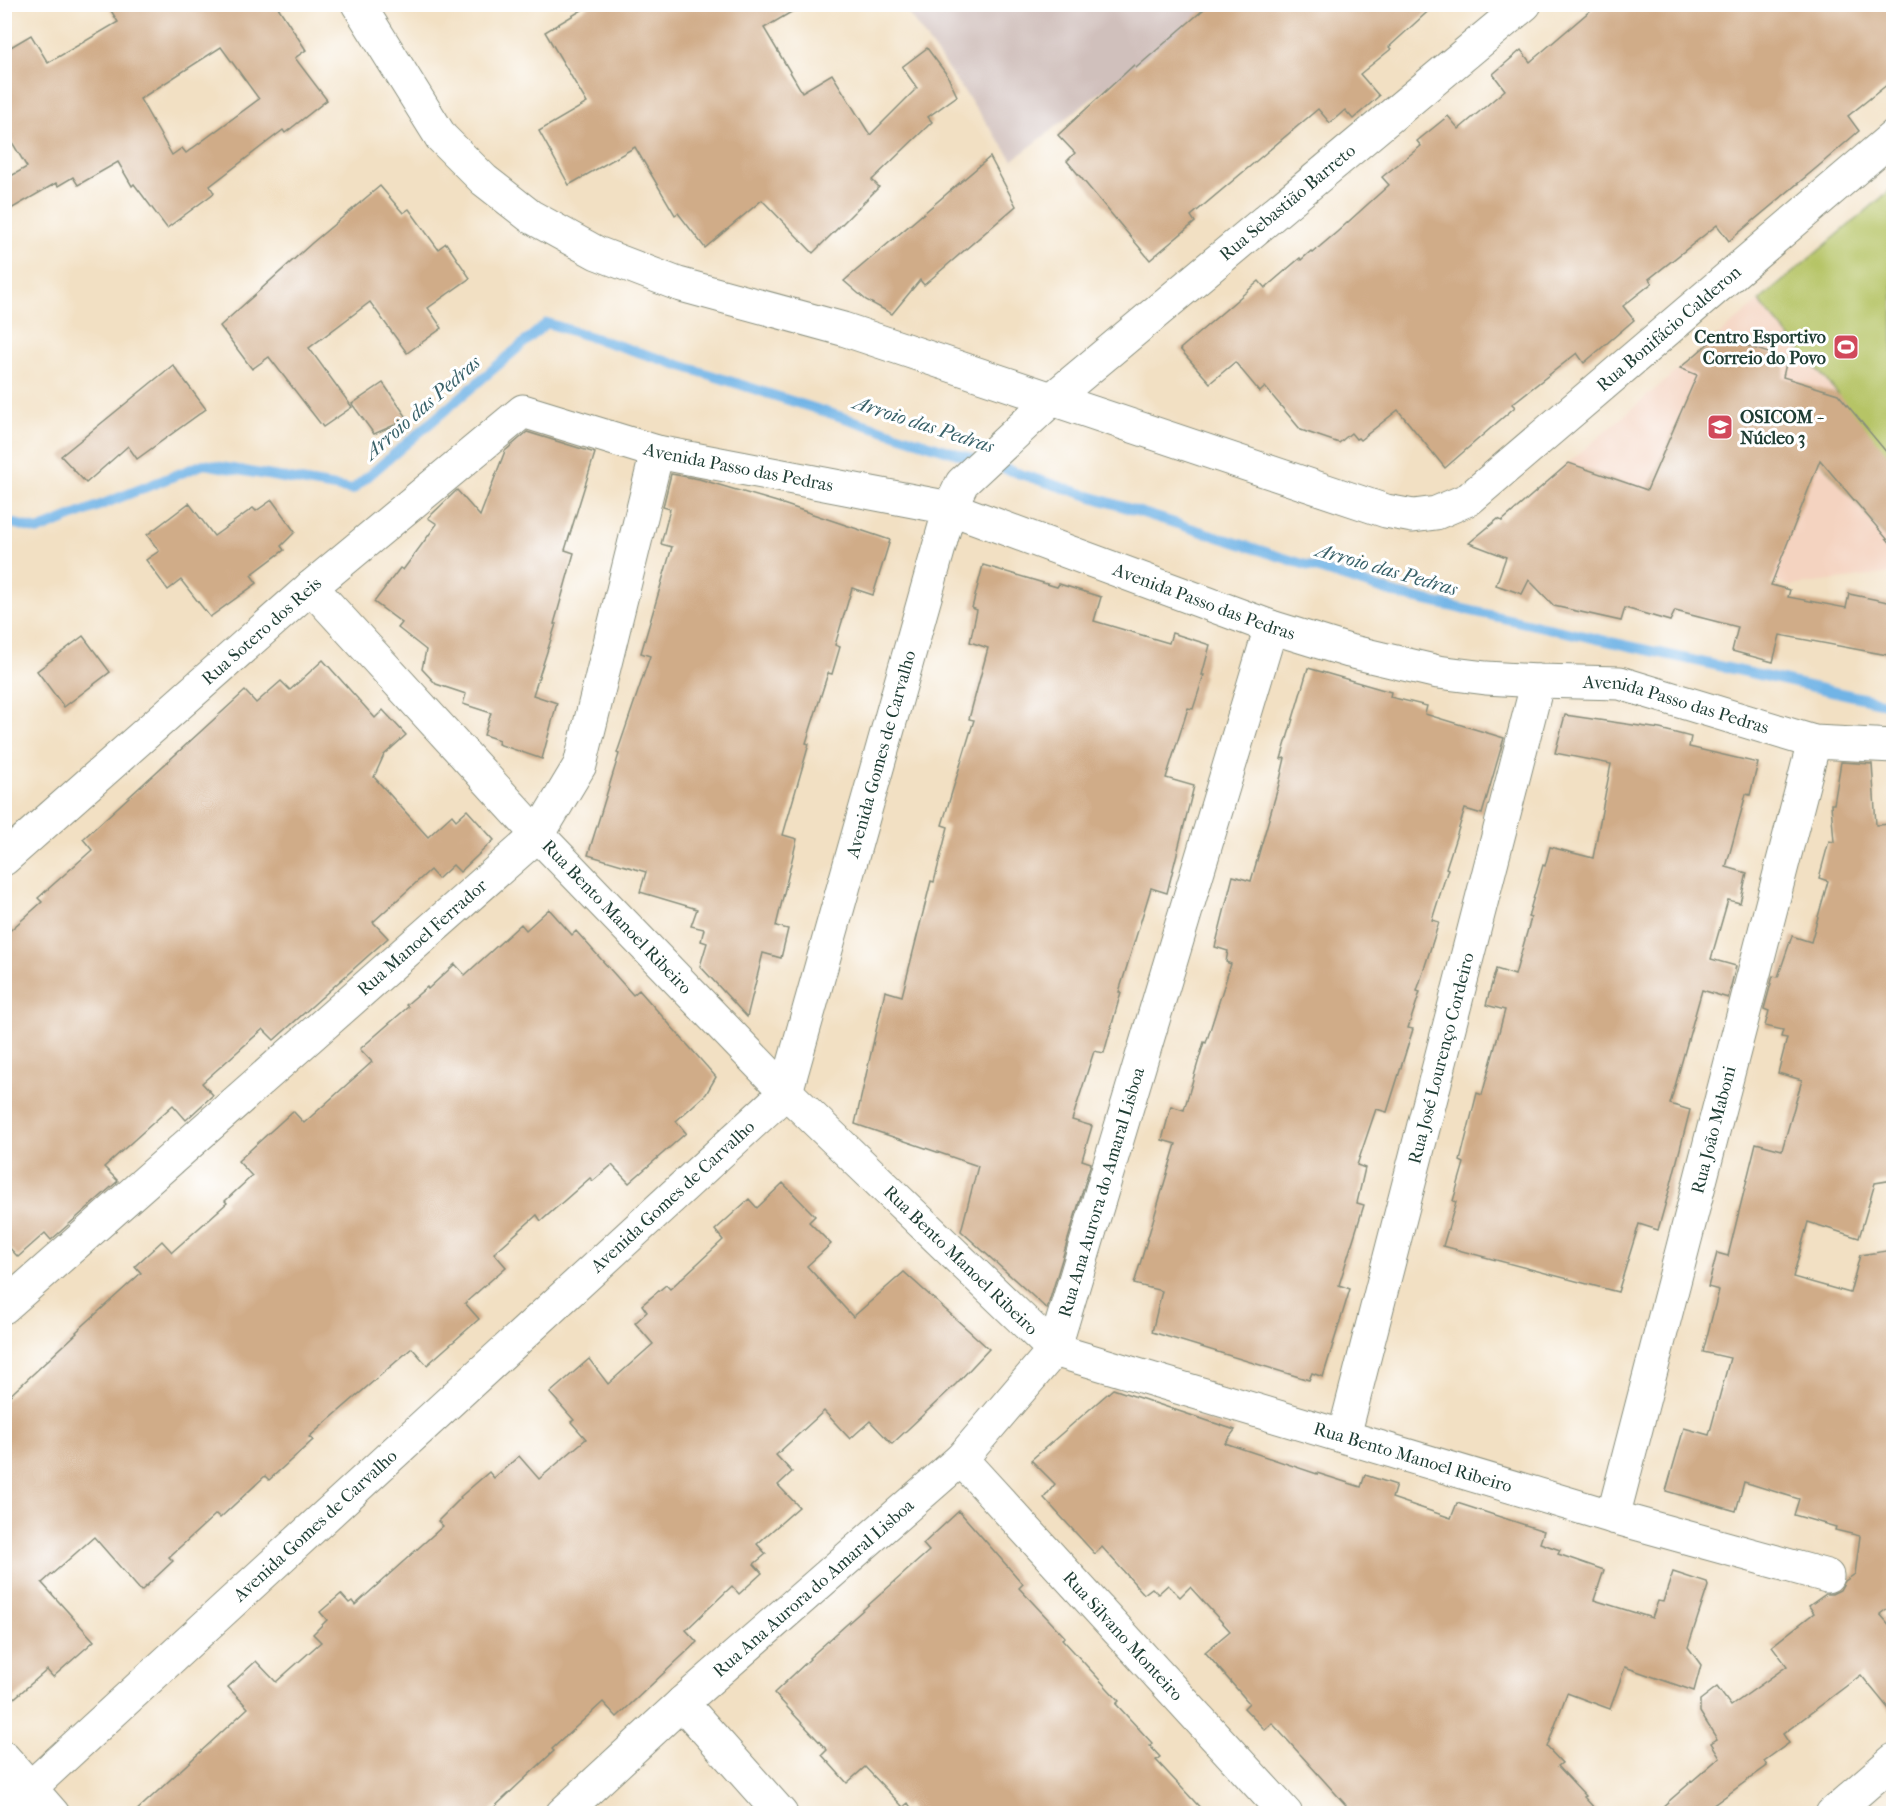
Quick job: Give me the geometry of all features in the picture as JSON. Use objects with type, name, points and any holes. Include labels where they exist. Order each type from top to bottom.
[{"type":"street","points":[[358,4],[441,137],[484,180],[530,216],[597,253],[678,284],[843,329],[1051,400],[1001,446],[956,495]]},
{"type":"street","name":"Rua Sebastião Barreto","points":[[1051,400],[1525,4]]},
{"type":"street","name":"Rua Bonifácio Calderon","points":[[1051,400],[1386,511],[1413,516],[1436,513],[1469,499],[1893,136]]},
{"type":"street","name":"Avenida Passo das Pedras","points":[[523,411],[657,452],[956,495],[1271,627],[1349,651],[1438,672],[1538,681],[1620,682],[1814,742],[1893,746]]},
{"type":"street","name":"Rua Sotero dos Reis","points":[[4,859],[311,587],[523,411]]},
{"type":"street","name":"Rua Manoel Ferrador","points":[[4,1307],[538,835],[580,765],[657,452]]},
{"type":"street","name":"Avenida Gomes de Carvalho","points":[[4,1812],[786,1092],[956,495]]},
{"type":"street","name":"Rua Bento Manoel Ribeiro","points":[[311,587],[538,835],[786,1092],[1054,1350],[1613,1517],[1827,1576]]},
{"type":"street","name":"Rua Ana Aurora do Amaral Lisboa","points":[[562,1814],[682,1703],[961,1459],[1054,1350],[1271,627]]},
{"type":"street","name":"Rua José Lourenço Cordeiro","points":[[1344,1436],[1538,681]]},
{"type":"street","name":"Rua João Maboni","points":[[1613,1517],[1814,742]]},
{"type":"street","name":"Rua Silvano Monteiro","points":[[961,1459],[1286,1814]]},
{"type":"street","points":[[682,1703],[781,1814]]},
{"type":"street","points":[[4,1758],[54,1814]]},
{"type":"street","points":[[1832,1814],[1893,1760]]},
{"type":"shaded area","points":[[902,5],[1213,5],[1013,160]]},
{"type":"shaded area","name":"OSICOM - Núcleo 3","points":[[1759,301],[1838,394],[1820,460],[1893,546],[1893,573],[1790,586],[1522,502]]},
{"type":"green space","name":"Centro Esportivo Correio do Povo","points":[[1893,188],[1893,546],[1820,460],[1838,394],[1759,301]]},
{"type":"building","points":[[107,4],[276,4],[306,50],[295,58],[327,100],[285,133],[283,130],[210,186],[214,193],[167,228],[134,184],[132,186],[118,162],[78,185],[73,177],[58,186],[56,183],[4,213],[4,180],[27,167],[4,129],[4,51],[31,35],[48,63],[118,22]],"holes":[[[221,47],[259,99],[186,153],[182,148],[172,155],[140,99]]]},
{"type":"building","points":[[592,4],[805,4],[764,28],[802,92],[832,74],[870,135],[917,88],[902,67],[927,48],[947,75],[957,96],[928,117],[932,122],[872,180],[879,187],[813,253],[762,200],[705,248],[678,213],[675,215],[635,147],[569,185],[539,131],[587,103],[545,32]]},
{"type":"building","points":[[1210,4],[1436,4],[1389,47],[1391,49],[1360,74],[1379,96],[1353,119],[1345,110],[1330,123],[1318,109],[1191,216],[1195,222],[1150,260],[1067,161],[1075,153],[1058,135],[1134,65],[1136,68]]},
{"type":"building","points":[[1598,4],[1893,4],[1893,80],[1848,116],[1859,131],[1821,164],[1729,241],[1717,225],[1649,279],[1652,283],[1623,306],[1634,320],[1584,363],[1577,353],[1512,404],[1515,407],[1445,468],[1398,410],[1360,440],[1351,433],[1339,443],[1301,430],[1265,387],[1260,392],[1235,362],[1210,383],[1180,349],[1259,281],[1265,288],[1300,258],[1301,260],[1311,251],[1312,253],[1337,232],[1389,185],[1382,177],[1421,146],[1417,141],[1448,116],[1459,129],[1505,90],[1493,74],[1521,50],[1530,62]]},
{"type":"building","points":[[990,157],[1016,206],[924,285],[920,280],[892,314],[866,300],[844,281]]},
{"type":"building","points":[[380,186],[403,213],[409,209],[438,249],[446,243],[470,278],[428,308],[442,328],[407,353],[370,302],[309,348],[352,407],[323,427],[269,357],[252,369],[220,326],[312,243]]},
{"type":"building","points":[[1717,336],[1787,359],[1783,377],[1838,394],[1893,460],[1893,546],[1820,460],[1771,585],[1790,590],[1788,597],[1846,608],[1849,594],[1893,603],[1893,656],[1780,635],[1773,662],[1732,651],[1738,627],[1675,611],[1670,621],[1625,608],[1621,621],[1554,606],[1529,580],[1522,594],[1496,585],[1506,557],[1469,543],[1498,519],[1502,521],[1569,463],[1647,490],[1697,375],[1680,368]]},
{"type":"building","points":[[173,365],[206,409],[137,459],[128,446],[86,483],[61,456]]},
{"type":"building","points":[[383,383],[408,419],[374,434],[352,404]]},
{"type":"building","points":[[527,432],[595,453],[565,550],[574,553],[554,624],[556,624],[533,695],[557,703],[542,759],[498,744],[499,740],[484,735],[491,713],[463,704],[466,694],[436,684],[422,669],[426,650],[398,628],[402,623],[374,602],[400,568],[403,570],[437,524],[428,518],[457,490],[480,516],[505,451]]},
{"type":"building","points":[[671,474],[699,479],[777,502],[890,540],[873,595],[852,588],[835,645],[840,647],[832,674],[828,673],[806,743],[809,744],[783,835],[797,839],[776,926],[788,929],[781,958],[763,953],[747,1017],[700,966],[707,943],[701,941],[704,929],[691,926],[697,909],[640,892],[646,872],[588,855],[619,754],[617,753],[650,656],[641,653],[672,547],[661,544],[670,509],[663,507]]},
{"type":"building","points":[[272,500],[295,532],[281,546],[284,550],[251,575],[257,583],[210,617],[181,580],[168,590],[146,560],[159,551],[147,535],[189,503],[214,536],[253,508],[256,511]]},
{"type":"building","points":[[983,565],[1057,587],[1059,584],[1101,597],[1094,621],[1169,643],[1172,633],[1210,645],[1202,675],[1204,675],[1193,709],[1188,708],[1166,778],[1194,786],[1167,893],[1151,888],[1119,992],[1121,992],[1104,1053],[1094,1051],[1072,1120],[1092,1126],[1082,1160],[1091,1163],[1047,1309],[961,1231],[978,1166],[855,1124],[885,991],[902,996],[931,881],[934,882],[948,827],[942,825],[974,720],[969,719],[988,648],[970,642],[977,610],[972,608]]},
{"type":"building","points":[[83,636],[110,672],[64,707],[37,671]]},
{"type":"building","points":[[323,660],[375,718],[383,710],[406,735],[384,755],[374,777],[428,837],[452,815],[456,820],[467,810],[494,840],[460,872],[453,865],[438,879],[430,870],[373,922],[388,938],[274,1040],[263,1029],[202,1083],[213,1095],[186,1120],[173,1105],[104,1167],[118,1181],[51,1240],[45,1233],[18,1257],[4,1242],[4,936],[42,902],[38,898],[92,850],[83,839],[245,691],[256,703],[281,681],[290,690]]},
{"type":"building","points":[[1308,668],[1391,692],[1390,697],[1427,706],[1425,714],[1504,738],[1482,814],[1465,809],[1446,868],[1448,869],[1432,920],[1439,922],[1408,1028],[1413,1029],[1387,1112],[1376,1109],[1357,1165],[1365,1168],[1357,1203],[1364,1205],[1339,1285],[1350,1289],[1323,1377],[1312,1373],[1309,1380],[1152,1332],[1162,1291],[1134,1284],[1176,1144],[1162,1140],[1171,1106],[1184,1110],[1231,964],[1226,962],[1228,951],[1215,947],[1233,876],[1251,881],[1285,758],[1281,759]]},
{"type":"building","points":[[1565,715],[1660,729],[1691,737],[1689,747],[1758,763],[1750,795],[1746,794],[1726,867],[1747,873],[1740,903],[1728,900],[1711,959],[1736,966],[1728,998],[1702,990],[1670,1104],[1690,1110],[1671,1184],[1658,1230],[1639,1224],[1618,1292],[1443,1246],[1456,1202],[1453,1201],[1464,1163],[1460,1161],[1477,1093],[1482,1095],[1505,1010],[1486,1005],[1496,969],[1515,975],[1531,918],[1528,917],[1550,847],[1593,858],[1611,764],[1555,753]]},
{"type":"building","points":[[1841,762],[1872,764],[1876,825],[1893,824],[1893,1180],[1875,1183],[1859,1238],[1808,1222],[1793,1277],[1850,1293],[1860,1255],[1893,1250],[1891,1588],[1893,1604],[1880,1614],[1893,1629],[1893,1714],[1861,1675],[1783,1734],[1789,1743],[1764,1761],[1767,1766],[1701,1814],[1654,1814],[1720,1757],[1711,1743],[1717,1739],[1700,1712],[1700,1700],[1717,1687],[1731,1706],[1787,1666],[1772,1646],[1814,1613],[1809,1606],[1826,1594],[1840,1590],[1845,1581],[1855,1574],[1860,1536],[1835,1530],[1836,1527],[1794,1515],[1799,1499],[1744,1482],[1736,1511],[1666,1491],[1684,1428],[1709,1435],[1730,1358],[1703,1352],[1719,1290],[1708,1287],[1717,1253],[1728,1256],[1756,1143],[1782,1150],[1802,1080],[1778,1073],[1787,1038],[1781,1037],[1783,1030],[1765,1026],[1769,1011],[1764,1009],[1773,976],[1778,977],[1792,936],[1811,942],[1828,881],[1819,878],[1829,841],[1834,842],[1831,804],[1834,804]]},
{"type":"building","points":[[549,909],[572,935],[576,931],[633,995],[639,990],[716,1077],[706,1094],[676,1121],[686,1133],[629,1183],[612,1165],[593,1181],[590,1178],[541,1221],[537,1215],[494,1253],[506,1267],[465,1303],[479,1319],[427,1365],[412,1348],[309,1437],[313,1440],[269,1480],[265,1476],[220,1518],[216,1514],[169,1557],[173,1561],[141,1591],[94,1537],[42,1583],[94,1641],[53,1677],[47,1670],[4,1707],[4,1401],[141,1273],[135,1266],[162,1241],[172,1252],[227,1203],[225,1201],[252,1176],[238,1161],[293,1111],[304,1123],[372,1062],[360,1049],[408,1007],[406,1005],[427,987],[428,989],[455,964],[465,975],[521,924],[526,930]]},
{"type":"building","points":[[783,1183],[815,1216],[809,1222],[831,1244],[807,1266],[853,1317],[904,1272],[989,1349],[956,1384],[892,1444],[870,1421],[850,1439],[824,1411],[776,1455],[792,1472],[778,1485],[799,1507],[757,1544],[766,1554],[754,1564],[762,1573],[739,1594],[732,1586],[686,1630],[697,1642],[617,1717],[603,1702],[487,1814],[133,1814],[248,1708],[228,1687],[256,1661],[276,1682],[321,1642],[313,1634],[327,1620],[320,1612],[341,1594],[349,1603],[352,1601],[355,1605],[443,1526],[438,1521],[460,1497],[489,1472],[494,1478],[519,1456],[539,1479],[586,1439],[571,1422],[574,1420],[550,1393],[589,1359],[608,1384],[653,1344],[635,1323],[647,1312],[642,1305],[666,1285],[670,1289],[723,1240],[715,1230],[749,1199],[757,1208]]},
{"type":"building","points":[[1113,1389],[1235,1430],[1225,1443],[1317,1474],[1361,1487],[1365,1475],[1396,1485],[1392,1498],[1451,1518],[1457,1503],[1544,1531],[1540,1543],[1560,1550],[1558,1554],[1604,1570],[1594,1600],[1652,1618],[1658,1601],[1663,1602],[1673,1572],[1707,1583],[1708,1586],[1688,1647],[1701,1665],[1694,1691],[1625,1667],[1610,1709],[1567,1693],[1547,1747],[1562,1763],[1558,1766],[1600,1814],[1354,1814],[1272,1723],[1265,1730],[1244,1708],[1249,1703],[1205,1652],[1230,1631],[1190,1587],[1180,1597],[1168,1585],[1158,1594],[1152,1588],[1144,1594],[1102,1547],[1095,1554],[1044,1498],[1055,1484],[1031,1460]]},
{"type":"building","points":[[959,1511],[1023,1584],[1019,1588],[1065,1637],[1062,1639],[1119,1701],[1116,1704],[1152,1743],[1150,1746],[1160,1757],[1156,1760],[1206,1814],[915,1814],[908,1803],[903,1807],[865,1767],[847,1783],[822,1755],[827,1750],[774,1693],[809,1658],[929,1551],[923,1544]]},
{"type":"waterway","name":"Arroio das Pedras","points":[[4,521],[38,530],[204,464],[352,490],[547,323],[1400,595],[1894,705]]},
{"type":"place","name":"Centro Esportivo Correio do Povo","points":[[1846,347]]},
{"type":"place","name":"OSICOM - Núcleo 3","points":[[1720,427]]}]
